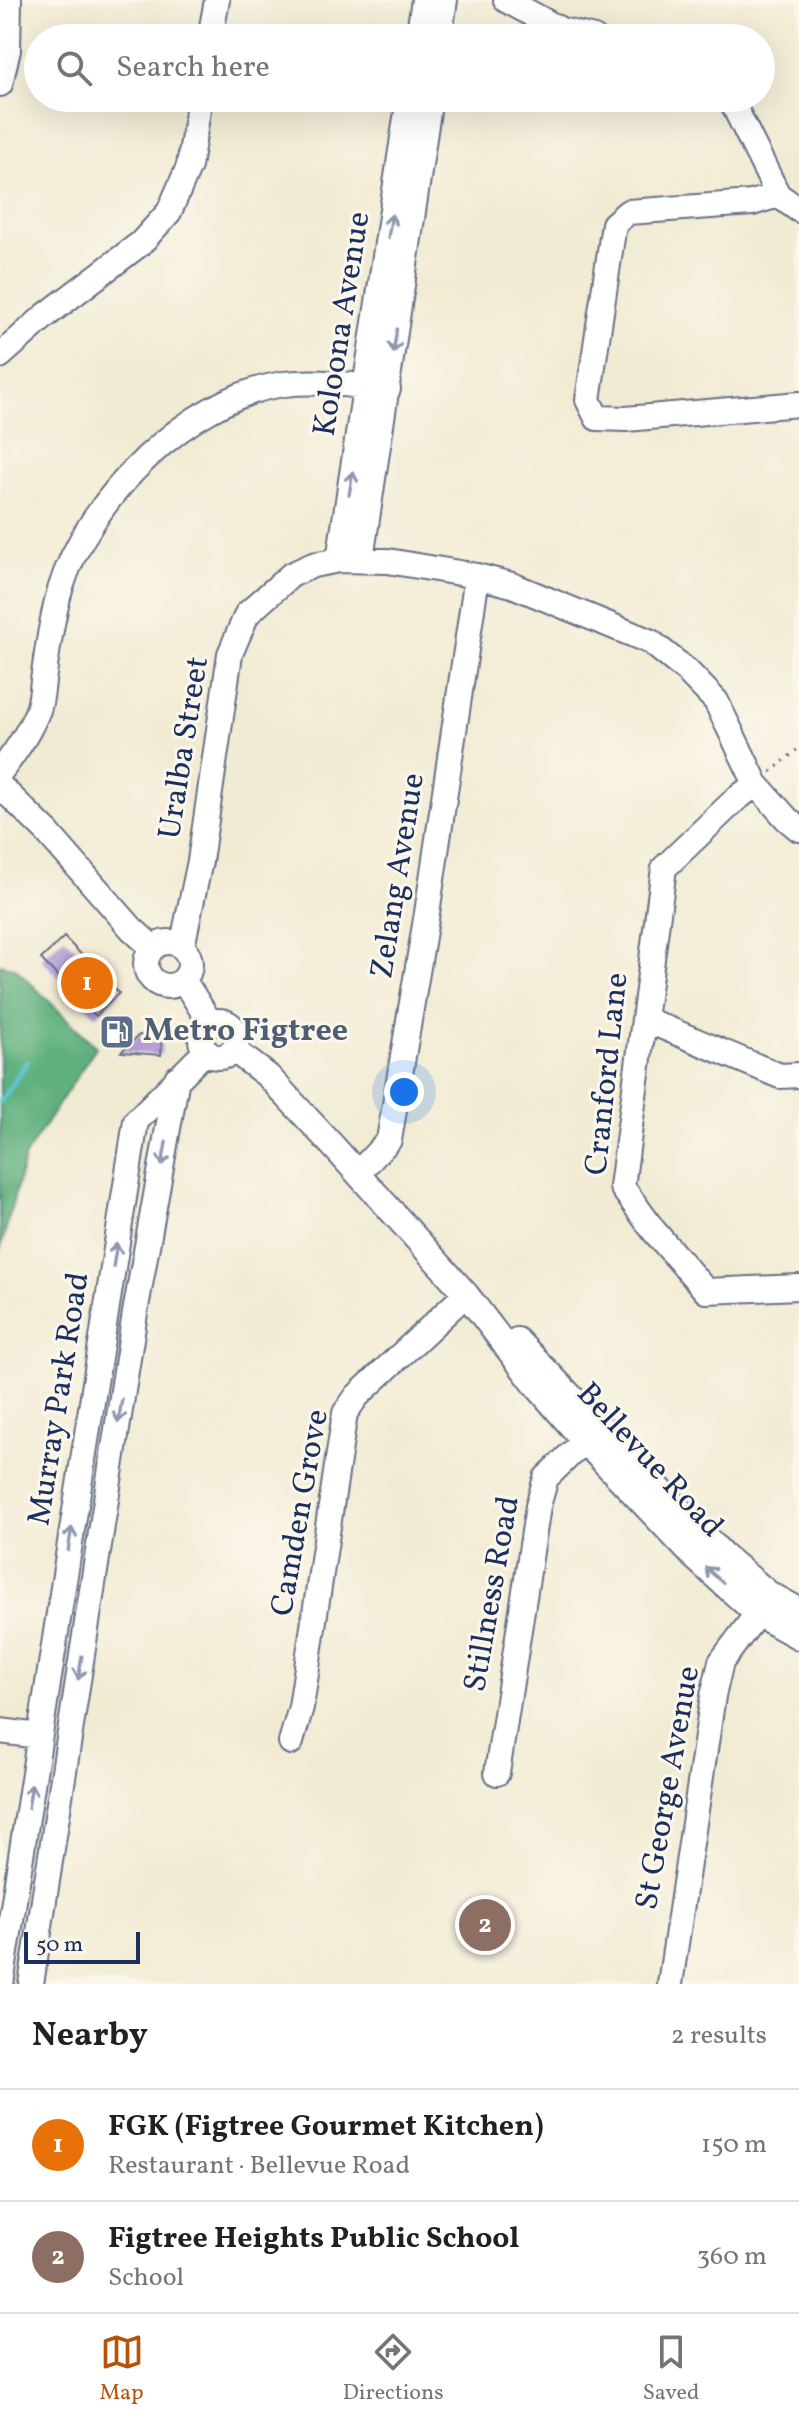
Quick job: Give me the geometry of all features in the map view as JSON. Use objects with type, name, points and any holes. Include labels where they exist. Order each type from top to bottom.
[{"type":"street","points":[[0,84],[8,50],[9,0]]},
{"type":"street","points":[[213,24],[217,0]]},
{"type":"street","points":[[420,24],[424,0]]},
{"type":"street","points":[[441,24],[445,0]]},
{"type":"street","points":[[506,0],[550,24]]},
{"type":"street","points":[[0,356],[45,316],[141,243],[169,212],[189,166],[198,112]]},
{"type":"street","name":"Koloona Avenue","points":[[409,112],[411,160]]},
{"type":"street","name":"Koloona Avenue","points":[[350,559],[411,160],[426,112]]},
{"type":"street","points":[[737,112],[778,195],[799,210]]},
{"type":"street","points":[[778,195],[752,203],[628,212],[614,224],[588,400],[597,418],[626,419],[799,404]]},
{"type":"street","points":[[0,772],[18,749],[39,707],[53,617],[69,564],[97,513],[132,471],[183,429],[236,397],[283,384],[312,382],[377,388]]},
{"type":"street","name":"Uralba Street","points":[[182,947],[200,861],[230,654],[247,614],[291,575],[313,565],[350,559],[388,561],[477,576],[512,585],[651,642],[687,671],[716,701],[756,784],[799,829]]},
{"type":"street","name":"Zelang Avenue","points":[[358,1173],[389,1140],[477,576]]},
{"type":"street","name":"Cranford Lane","points":[[756,784],[664,868],[622,1187],[654,1231],[706,1291],[799,1287]]},
{"type":"street","points":[[0,786],[47,832],[132,929],[153,948]]},
{"type":"street","points":[[167,942],[182,947],[191,967],[184,981],[169,987],[154,982],[146,970],[148,954],[153,948],[167,942]]},
{"type":"street","points":[[184,981],[211,1024]]},
{"type":"street","points":[[644,1019],[780,1076],[799,1075]]},
{"type":"street","points":[[220,1021],[230,1025],[237,1039],[235,1051],[218,1057],[206,1051],[202,1036],[211,1024],[220,1021]]},
{"type":"street","name":"Murray Park Road","points":[[1,1984],[136,1121],[206,1051]]},
{"type":"street","name":"Bellevue Road","points":[[235,1051],[268,1076],[358,1173],[471,1299],[514,1358],[584,1441],[694,1557],[757,1614],[799,1637]]},
{"type":"street","name":"Murray Park Road","points":[[31,1984],[135,1313],[177,1078]]},
{"type":"street","name":"Bellevue Road","points":[[471,1299],[500,1322],[723,1555],[768,1593],[799,1610]]},
{"type":"street","name":"Camden Grove","points":[[291,1742],[301,1707],[345,1413],[357,1396],[471,1299]]},
{"type":"street","points":[[106,1307],[135,1313]]},
{"type":"street","name":"Stillness Road","points":[[497,1773],[538,1506],[546,1478],[584,1441]]},
{"type":"street","name":"St George Avenue","points":[[670,1984],[713,1696],[721,1662],[757,1614]]},
{"type":"street","points":[[0,1731],[39,1736]]},
{"type":"path","points":[[756,784],[799,748]]},
{"type":"green space","points":[[0,964],[15,968],[96,1047],[25,1156],[0,1251]]},
{"type":"building","points":[[64,937],[119,993],[96,1016],[41,959]]},
{"type":"building","points":[[139,1035],[162,1036],[161,1055],[121,1052]]},
{"type":"waterway","points":[[0,1102],[27,1062]]},
{"type":"place","name":"FGK (Figtree Gourmet Kitchen)","points":[[87,983]]},
{"type":"place","name":"Metro Figtree","points":[[117,1032]]},
{"type":"place","name":"Figtree Heights Public School","points":[[485,1925]]}]
